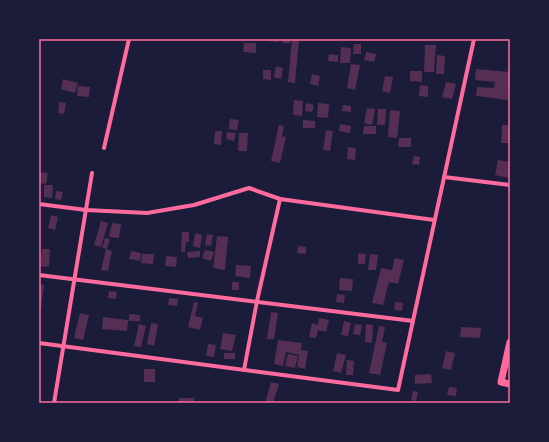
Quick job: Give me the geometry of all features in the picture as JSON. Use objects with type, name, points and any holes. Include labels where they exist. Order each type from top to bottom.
[{"type":"street","points":[[104,148],[129,39]]},
{"type":"street","points":[[39,344],[398,390],[474,39]]},
{"type":"street","points":[[54,403],[92,172]]},
{"type":"street","points":[[444,177],[510,185]]},
{"type":"street","points":[[39,204],[86,210],[147,213],[194,205],[249,188],[280,199],[434,220]]},
{"type":"street","points":[[244,370],[257,302],[280,199]]},
{"type":"street","points":[[39,275],[413,321]]},
{"type":"street","points":[[510,342],[501,382],[510,384]]},
{"type":"building","points":[[270,39],[279,39],[278,42],[269,41]]},
{"type":"building","points":[[282,39],[290,39],[290,43],[282,43]]},
{"type":"building","points":[[292,39],[299,39],[295,83],[288,82]]},
{"type":"building","points":[[244,43],[256,43],[256,53],[243,52]]},
{"type":"building","points":[[354,44],[361,44],[361,54],[353,54]]},
{"type":"building","points":[[425,45],[436,45],[434,72],[424,72]]},
{"type":"building","points":[[341,47],[351,48],[350,63],[340,63]]},
{"type":"building","points":[[366,52],[376,54],[374,62],[364,60]]},
{"type":"building","points":[[329,54],[338,55],[338,62],[328,61]]},
{"type":"building","points":[[437,55],[445,56],[444,74],[436,74]]},
{"type":"building","points":[[351,64],[360,65],[355,90],[347,88]]},
{"type":"building","points":[[276,66],[283,68],[281,79],[274,77]]},
{"type":"building","points":[[476,69],[510,72],[508,100],[476,96],[477,87],[494,88],[495,82],[475,80]]},
{"type":"building","points":[[263,70],[271,70],[271,80],[263,79]]},
{"type":"building","points":[[410,71],[422,71],[422,82],[410,81]]},
{"type":"building","points":[[312,74],[320,76],[318,86],[310,84]]},
{"type":"building","points":[[385,76],[393,77],[390,93],[382,91]]},
{"type":"building","points":[[63,79],[78,83],[75,93],[61,89]]},
{"type":"building","points":[[446,82],[456,84],[452,99],[442,97]]},
{"type":"building","points":[[420,85],[428,86],[428,97],[419,96]]},
{"type":"building","points":[[78,86],[90,87],[89,97],[77,96]]},
{"type":"building","points":[[294,100],[303,101],[302,116],[293,115]]},
{"type":"building","points":[[59,102],[66,103],[64,114],[58,113]]},
{"type":"building","points":[[306,103],[314,105],[312,112],[305,111]]},
{"type":"building","points":[[318,103],[329,104],[328,118],[317,117]]},
{"type":"building","points":[[343,105],[351,106],[351,112],[342,111]]},
{"type":"building","points":[[367,108],[375,109],[372,125],[364,123]]},
{"type":"building","points":[[378,109],[386,109],[385,125],[377,125]]},
{"type":"building","points":[[390,110],[400,111],[397,138],[388,137]]},
{"type":"building","points":[[230,119],[239,120],[237,130],[229,129]]},
{"type":"building","points":[[303,120],[315,121],[315,128],[303,128]]},
{"type":"building","points":[[340,124],[351,126],[350,133],[339,131]]},
{"type":"building","points":[[279,125],[284,126],[282,136],[286,137],[280,163],[271,161]]},
{"type":"building","points":[[502,125],[510,125],[510,143],[501,143]]},
{"type":"building","points":[[364,126],[376,126],[376,134],[363,134]]},
{"type":"building","points":[[326,130],[333,131],[330,151],[323,150]]},
{"type":"building","points":[[215,131],[222,131],[221,145],[214,144]]},
{"type":"building","points":[[227,132],[236,133],[234,141],[226,139]]},
{"type":"building","points":[[239,133],[248,133],[247,151],[238,151]]},
{"type":"building","points":[[399,138],[411,138],[411,147],[398,147]]},
{"type":"building","points":[[348,147],[356,148],[355,160],[347,159]]},
{"type":"building","points":[[414,156],[420,157],[419,165],[412,164]]},
{"type":"building","points":[[498,160],[510,162],[509,178],[495,175]]},
{"type":"building","points":[[39,172],[48,173],[46,184],[39,183]]},
{"type":"building","points":[[44,185],[53,185],[52,198],[44,197]]},
{"type":"building","points":[[56,191],[63,192],[61,200],[55,199]]},
{"type":"building","points":[[51,215],[58,217],[55,230],[48,228]]},
{"type":"building","points":[[101,221],[108,223],[101,247],[94,245]]},
{"type":"building","points":[[112,223],[121,224],[119,238],[109,237]]},
{"type":"building","points":[[182,232],[189,232],[189,242],[186,242],[185,252],[181,252]]},
{"type":"building","points":[[195,233],[202,235],[200,248],[193,246]]},
{"type":"building","points":[[207,234],[213,235],[211,246],[205,245]]},
{"type":"building","points":[[217,236],[228,237],[225,270],[213,268]]},
{"type":"building","points":[[105,238],[110,239],[107,249],[102,248]]},
{"type":"building","points":[[298,246],[306,247],[306,254],[297,253]]},
{"type":"building","points":[[42,249],[50,249],[49,267],[40,266]]},
{"type":"building","points":[[106,249],[112,251],[108,271],[101,270]]},
{"type":"building","points":[[205,250],[214,252],[211,261],[202,258]]},
{"type":"building","points":[[131,251],[141,253],[140,261],[129,259]]},
{"type":"building","points":[[200,251],[200,257],[188,258],[187,252]]},
{"type":"building","points":[[358,253],[366,254],[365,264],[358,264]]},
{"type":"building","points":[[142,254],[154,254],[153,264],[141,263]]},
{"type":"building","points":[[370,254],[378,255],[376,270],[368,270]]},
{"type":"building","points":[[166,256],[177,257],[176,267],[165,266]]},
{"type":"building","points":[[395,258],[404,260],[398,284],[389,282],[383,305],[372,303],[381,268],[392,270]]},
{"type":"building","points":[[236,265],[251,266],[250,278],[235,276]]},
{"type":"building","points":[[340,278],[353,279],[352,291],[339,290]]},
{"type":"building","points":[[232,282],[239,282],[239,290],[232,290]]},
{"type":"building","points":[[39,284],[44,285],[41,309],[39,309]]},
{"type":"building","points":[[109,291],[117,292],[116,299],[108,298]]},
{"type":"building","points":[[337,294],[345,295],[344,303],[336,302]]},
{"type":"building","points":[[169,298],[178,299],[177,306],[168,305]]},
{"type":"building","points":[[194,302],[198,303],[195,316],[203,318],[200,330],[188,327]]},
{"type":"building","points":[[395,302],[403,303],[402,311],[394,310]]},
{"type":"building","points":[[271,312],[278,313],[274,339],[267,339]]},
{"type":"building","points":[[80,313],[89,315],[83,340],[74,338]]},
{"type":"building","points":[[129,314],[140,315],[140,321],[129,321]]},
{"type":"building","points":[[103,317],[128,320],[127,331],[102,329]]},
{"type":"building","points":[[319,318],[329,320],[326,332],[318,330],[316,338],[309,337],[312,323],[318,325]]},
{"type":"building","points":[[344,321],[351,323],[348,336],[341,335]]},
{"type":"building","points":[[151,323],[158,324],[154,346],[147,344]]},
{"type":"building","points":[[139,324],[146,326],[141,347],[134,346]]},
{"type":"building","points":[[355,324],[362,325],[360,335],[353,334]]},
{"type":"building","points":[[366,324],[373,325],[372,343],[365,342]]},
{"type":"building","points":[[379,326],[385,327],[382,342],[387,343],[380,375],[369,373]]},
{"type":"building","points":[[461,327],[481,328],[480,338],[460,337]]},
{"type":"building","points":[[223,333],[236,335],[232,351],[220,349]]},
{"type":"building","points":[[278,340],[302,343],[301,350],[308,351],[305,369],[297,367],[299,355],[286,352],[283,366],[274,364]]},
{"type":"building","points":[[208,344],[216,345],[214,357],[206,356]]},
{"type":"building","points":[[446,351],[455,353],[451,370],[442,368]]},
{"type":"building","points":[[224,353],[235,353],[235,359],[224,359]]},
{"type":"building","points":[[337,353],[346,355],[341,373],[333,371]]},
{"type":"building","points":[[288,354],[298,356],[295,368],[285,366]]},
{"type":"building","points":[[347,360],[354,361],[353,375],[346,375]]},
{"type":"building","points":[[144,369],[155,369],[155,382],[144,382]]},
{"type":"building","points":[[431,374],[432,383],[415,384],[415,375]]},
{"type":"building","points":[[271,382],[279,384],[273,403],[265,403]]},
{"type":"building","points":[[449,387],[457,388],[456,396],[447,395]]},
{"type":"building","points":[[413,391],[418,392],[416,401],[411,400]]},
{"type":"building","points":[[179,398],[194,398],[194,403],[179,403]]}]
